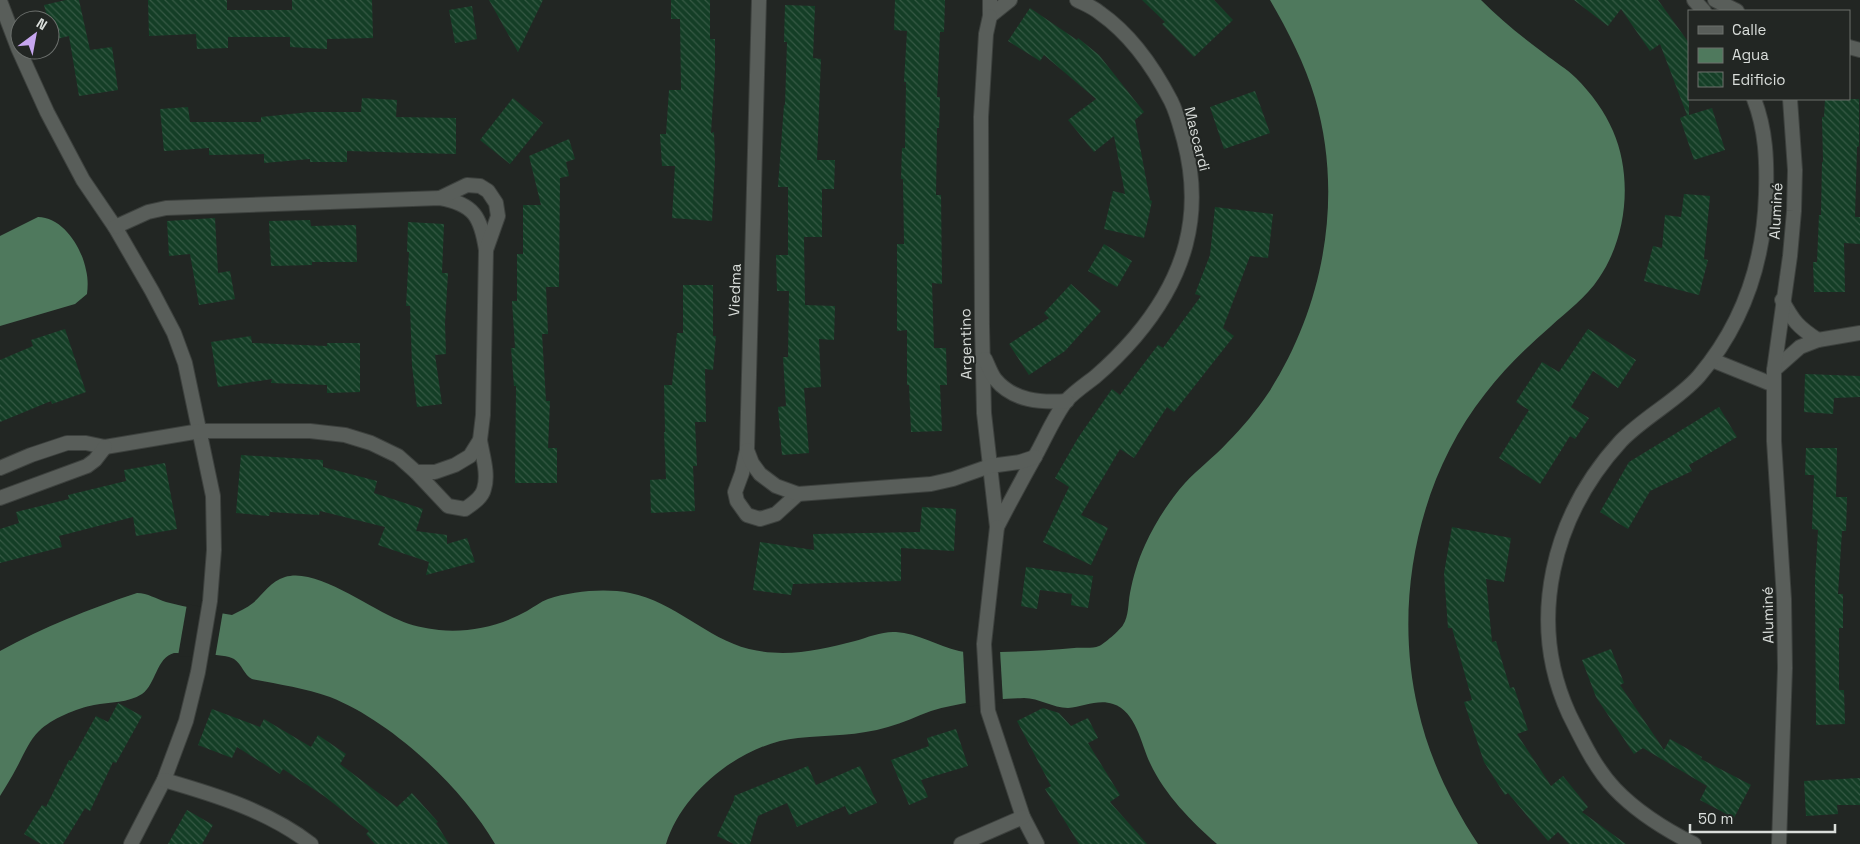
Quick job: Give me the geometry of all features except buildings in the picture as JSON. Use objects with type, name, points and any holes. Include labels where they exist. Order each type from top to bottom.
[{"type":"street","name":"Viedma","points":[[759,0],[747,450],[742,473],[735,492],[737,501],[747,515],[760,520],[776,514],[798,494]]},
{"type":"street","name":"Argentino","points":[[990,0],[981,117],[983,355],[984,413],[997,528]]},
{"type":"street","points":[[990,16],[1010,0]]},
{"type":"street","name":"Mascardi","points":[[1067,401],[1135,337],[1152,314],[1169,287],[1183,257],[1190,228],[1193,203],[1190,163],[1176,110],[1163,86],[1135,45],[1120,29],[1099,12],[1077,0]]},
{"type":"street","points":[[1694,0],[1703,10]]},
{"type":"street","points":[[1714,0],[1735,10]]},
{"type":"street","points":[[3,1],[18,48],[47,112],[83,180],[115,227],[174,333],[185,362],[213,496],[214,550],[210,601],[198,672],[186,721],[164,780],[130,844]]},
{"type":"street","points":[[1694,844],[1652,819],[1615,789],[1582,742],[1565,704],[1556,676],[1549,640],[1548,604],[1554,566],[1562,536],[1576,504],[1593,476],[1622,441],[1648,417],[1696,379],[1712,360],[1734,325],[1750,288],[1759,257],[1766,212],[1767,164],[1762,127],[1754,100]]},
{"type":"street","name":"Aluminé","points":[[1779,844],[1785,668],[1784,599],[1774,441],[1774,370],[1782,300],[1790,256],[1794,210],[1795,170],[1790,100]]},
{"type":"street","points":[[440,198],[467,185],[480,186],[488,191],[496,203],[498,216],[486,250]]},
{"type":"street","points":[[0,468],[31,454],[67,443],[86,443],[105,447],[200,431],[310,431],[345,435],[371,443],[398,456],[448,506],[465,510],[476,501],[484,489],[485,473],[480,440],[483,415],[486,250],[483,229],[478,218],[466,206],[457,201],[440,198],[166,208],[148,212],[115,227]]},
{"type":"street","points":[[1782,300],[1792,320],[1818,340]]},
{"type":"street","points":[[1774,370],[1800,347],[1818,340],[1860,333]]},
{"type":"street","points":[[983,355],[995,379],[1011,393],[1027,400],[1045,403],[1067,401]]},
{"type":"street","points":[[1712,360],[1774,385]]},
{"type":"street","points":[[1037,844],[1023,817],[988,711],[984,644],[997,528],[1067,401]]},
{"type":"street","points":[[416,472],[435,472],[455,465],[470,456],[480,440]]},
{"type":"street","points":[[0,498],[87,466],[95,460],[105,447]]},
{"type":"street","points":[[747,450],[752,463],[760,474],[776,486],[798,494],[931,484],[953,479],[990,466],[1020,462],[1035,456]]},
{"type":"street","points":[[164,780],[209,793],[260,813],[293,830],[311,844]]},
{"type":"street","points":[[961,844],[1023,817]]},
{"type":"water","points":[[1270,0],[1481,0],[1536,48],[1582,84],[1606,117],[1619,149],[1625,187],[1624,206],[1616,244],[1608,262],[1588,292],[1524,351],[1485,394],[1462,428],[1442,465],[1427,504],[1417,544],[1410,585],[1408,627],[1411,669],[1418,709],[1428,745],[1442,779],[1478,844],[1217,844],[1188,817],[1163,786],[1150,763],[1137,729],[1121,708],[1102,702],[1062,708],[1024,698],[954,705],[877,730],[855,734],[798,738],[756,749],[717,773],[700,788],[674,824],[666,844],[495,844],[464,800],[444,779],[423,758],[377,722],[330,697],[291,686],[252,679],[237,661],[229,657],[174,653],[163,660],[147,690],[137,697],[80,709],[57,718],[44,727],[29,743],[0,796],[0,651],[67,619],[137,593],[191,608],[232,615],[253,603],[275,582],[285,577],[298,575],[327,583],[408,624],[450,631],[473,629],[506,621],[545,600],[558,596],[589,591],[620,591],[662,604],[733,644],[763,652],[790,653],[816,650],[891,632],[912,635],[962,652],[1040,651],[1096,647],[1101,645],[1119,630],[1125,621],[1131,587],[1138,563],[1158,520],[1185,483],[1238,431],[1269,392],[1288,359],[1303,324],[1315,287],[1324,250],[1328,212],[1328,174],[1324,136],[1315,98],[1301,60]]},
{"type":"water","points":[[38,217],[47,218],[55,222],[70,235],[76,244],[86,270],[87,294],[75,304],[0,326],[0,236]]},
{"type":"pier","points":[[187,604],[223,611],[215,658],[178,656]]},
{"type":"pier","points":[[963,650],[1000,650],[1003,702],[966,707]]}]
